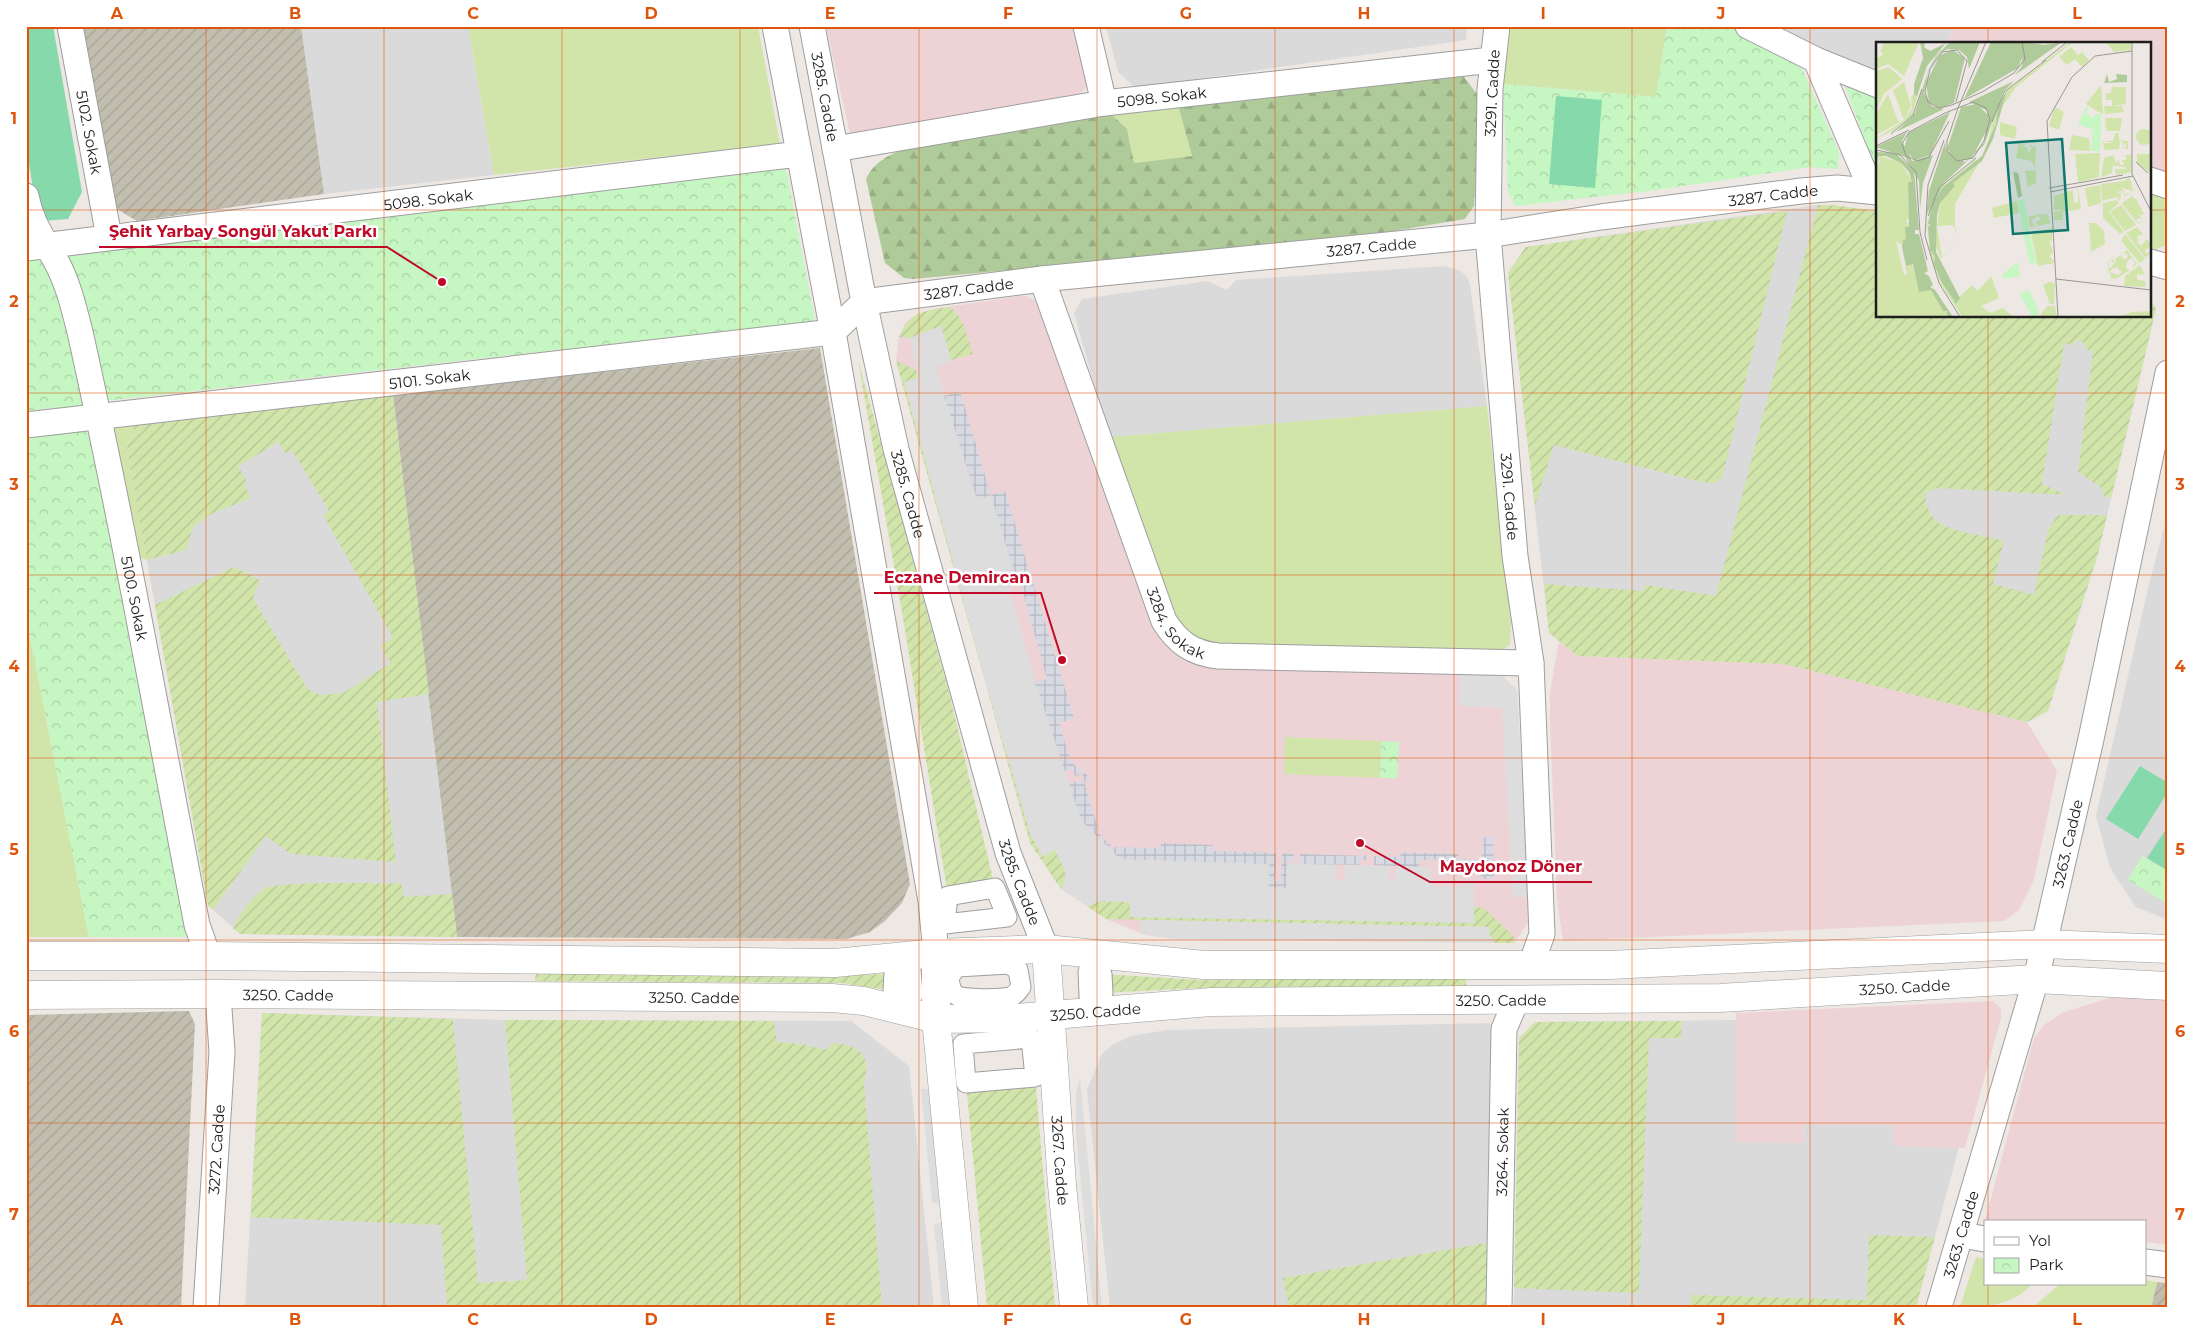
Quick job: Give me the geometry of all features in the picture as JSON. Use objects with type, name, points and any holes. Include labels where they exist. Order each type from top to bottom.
[{"type":"street","name":"5102. Sokak","points":[[70,26],[109,237]]},
{"type":"street","points":[[775,26],[833,332],[931,901],[936,953],[936,1019],[964,1307]]},
{"type":"street","name":"3285. Cadde","points":[[812,26],[864,302],[896,449],[1008,853],[1046,949]]},
{"type":"street","points":[[1086,26],[1104,103]]},
{"type":"street","name":"3291. Cadde","points":[[1497,26],[1492,60],[1488,235],[1515,556],[1531,663],[1542,934],[1531,965]]},
{"type":"street","points":[[1748,26],[1816,60],[1876,84]]},
{"type":"street","name":"5098. Sokak","points":[[835,149],[1104,103],[1492,60]]},
{"type":"street","points":[[1816,60],[1875,191]]},
{"type":"street","name":"5098. Sokak","points":[[36,247],[799,154]]},
{"type":"street","points":[[2152,181],[2168,186]]},
{"type":"street","name":"3287. Cadde","points":[[864,302],[1042,279],[1488,235],[1601,217],[1801,191],[1837,188],[1875,191]]},
{"type":"street","name":"5100. Sokak","points":[[26,196],[36,247],[68,287],[99,417],[197,925],[208,956]]},
{"type":"street","points":[[2152,263],[2168,267]]},
{"type":"street","name":"3284. Sokak","points":[[1042,279],[1164,621],[1182,644],[1204,654],[1218,656],[1531,663]]},
{"type":"street","points":[[833,332],[864,302]]},
{"type":"street","name":"5101. Sokak","points":[[26,425],[833,332]]},
{"type":"street","name":"3263. Cadde","points":[[1939,1307],[2036,979],[2091,739],[2168,373]]},
{"type":"street","points":[[26,956],[208,956],[835,963],[936,953],[1046,949],[1204,965],[1610,965],[2044,944],[2168,949]]},
{"type":"street","name":"3267. Cadde","points":[[1046,949],[1062,1185],[1074,1307]]},
{"type":"street","points":[[208,956],[218,994]]},
{"type":"street","points":[[1516,1001],[1531,965]]},
{"type":"street","name":"3250. Cadde","points":[[26,995],[218,994],[832,998],[864,1001],[936,1019],[1052,1016],[1211,1002],[1720,998],[2036,979],[2168,986]]},
{"type":"street","name":"3272. Cadde","points":[[206,1307],[222,1052],[218,994]]},
{"type":"street","name":"3264. Sokak","points":[[1499,1307],[1504,1028],[1516,1001]]},
{"type":"street","points":[[1960,1235],[1984,1239]]},
{"type":"street","points":[[2146,1262],[2168,1265]]},
{"type":"shaded area","points":[[82,26],[301,26],[324,194],[137,221],[115,208]]},
{"type":"shaded area","points":[[301,26],[468,26],[494,175],[324,194]]},
{"type":"shaded area","points":[[826,26],[1081,26],[1089,76],[1087,87],[1075,98],[862,139],[850,134]]},
{"type":"shaded area","points":[[1106,26],[1467,26],[1466,40],[1136,88],[1118,72]]},
{"type":"shaded area","points":[[1774,26],[1955,26],[1947,42],[1876,42],[1876,72]]},
{"type":"shaded area","points":[[1955,26],[2168,26],[2168,173],[2152,170],[2152,42],[1947,42]]},
{"type":"shaded area","points":[[1818,205],[1832,205],[1876,211],[1876,318],[2152,318],[2152,303],[2156,309],[2098,554],[2048,711],[2027,722],[1783,664],[1559,641],[1549,633],[1508,273],[1526,247]]},
{"type":"shaded area","points":[[1444,266],[1461,271],[1467,277],[1470,285],[1487,406],[1109,437],[1074,313],[1082,299],[1207,281],[1227,290],[1236,280]]},
{"type":"shaded area","points":[[1027,296],[1039,303],[1157,635],[1178,657],[1188,663],[1198,665],[1501,675],[1517,690],[1530,920],[1514,943],[1176,939],[1145,935],[1106,919],[1061,889],[1030,843],[896,361],[899,337],[905,323],[911,318],[933,309]]},
{"type":"shaded area","points":[[941,326],[952,362],[936,367],[976,499],[991,495],[1018,585],[1009,588],[1010,592],[1035,682],[1081,820],[1119,859],[1270,864],[1269,887],[1286,887],[1287,863],[1337,865],[1336,880],[1345,880],[1345,865],[1389,866],[1389,881],[1394,882],[1396,866],[1431,867],[1431,883],[1434,886],[1457,887],[1474,881],[1474,923],[1130,917],[1130,902],[1101,901],[1087,906],[1061,889],[1066,873],[1055,850],[1043,857],[1031,836],[987,687],[904,382],[918,378],[910,338]]},
{"type":"shaded area","points":[[820,348],[910,884],[902,903],[885,921],[870,932],[846,939],[457,937],[393,395]]},
{"type":"shaded area","points":[[960,391],[991,495],[977,499],[944,396]]},
{"type":"shaded area","points":[[393,395],[457,937],[240,934],[208,905],[127,448],[135,425]]},
{"type":"shaded area","points":[[1005,491],[1074,718],[1059,723],[1070,759],[1077,768],[1091,778],[1084,782],[1100,835],[1112,847],[1161,848],[1161,843],[1213,845],[1213,851],[1276,853],[1275,881],[1281,881],[1282,853],[1294,854],[1294,861],[1287,861],[1286,888],[1269,887],[1269,864],[1120,859],[1081,820],[1069,783],[1084,781],[1082,774],[1075,776],[1073,769],[1065,771],[1035,682],[1047,679],[1021,585],[1018,585],[991,495]]},
{"type":"shaded area","points":[[2168,513],[2168,920],[2136,907],[2110,868],[2096,816],[2149,584]]},
{"type":"shaded area","points":[[1559,641],[1578,656],[1783,664],[2027,722],[2057,771],[2034,880],[2019,910],[2004,921],[1563,941],[1557,900],[1550,720],[1550,692]]},
{"type":"shaded area","points":[[1460,673],[1501,675],[1517,690],[1528,897],[1513,897],[1502,708],[1459,706]]},
{"type":"shaded area","points":[[1483,837],[1493,837],[1494,877],[1492,879],[1481,879],[1481,873],[1458,872],[1458,859],[1420,860],[1419,867],[1374,865],[1374,856],[1400,857],[1401,852],[1458,854],[1459,859],[1482,860]]},
{"type":"shaded area","points":[[1300,854],[1367,856],[1367,860],[1360,860],[1360,865],[1300,864]]},
{"type":"shaded area","points":[[1141,920],[1489,927],[1489,934],[1495,943],[1176,939],[1141,934]]},
{"type":"shaded area","points":[[2116,996],[2168,999],[2168,1245],[2146,1242],[2146,1220],[1985,1220],[2034,1038],[2045,1024],[2064,1012]]},
{"type":"shaded area","points":[[1993,1001],[2001,1009],[2001,1018],[1965,1148],[1894,1146],[1894,1125],[1804,1124],[1803,1143],[1736,1142],[1736,1013]]},
{"type":"shaded area","points":[[189,1011],[195,1024],[181,1307],[26,1307],[26,1015]]},
{"type":"shaded area","points":[[262,1013],[505,1020],[851,1021],[909,1066],[934,1307],[245,1307]]},
{"type":"shaded area","points":[[1737,1020],[1736,1142],[1803,1143],[1804,1124],[1895,1125],[1894,1146],[1959,1147],[1916,1307],[1514,1307],[1519,1038],[1535,1022]]},
{"type":"shaded area","points":[[1490,1023],[1497,1034],[1491,1307],[1110,1307],[1087,1090],[1102,1054],[1114,1044],[1131,1036],[1167,1030]]},
{"type":"shaded area","points":[[1080,1077],[1102,1307],[1093,1307],[1076,1133],[1076,1093]]},
{"type":"shaded area","points":[[921,1089],[930,1089],[939,1203],[932,1203]]},
{"type":"shaded area","points":[[941,1223],[949,1307],[942,1307],[934,1224]]},
{"type":"shaded area","points":[[2157,1282],[2168,1283],[2168,1307],[2151,1307]]},
{"type":"green space","points":[[26,26],[53,26],[82,192],[68,219],[42,221],[35,199],[26,147]]},
{"type":"green space","points":[[468,26],[758,26],[780,144],[494,175]]},
{"type":"green space","points":[[1509,26],[1667,26],[1656,97],[1503,84]]},
{"type":"green space","points":[[1667,26],[1732,26],[1789,51],[1801,67],[1839,152],[1838,169],[1809,167],[1657,190],[1515,206],[1508,191],[1503,84],[1656,97]]},
{"type":"green space","points":[[1435,72],[1464,77],[1480,98],[1474,206],[1465,219],[1345,239],[913,279],[904,278],[885,263],[866,179],[873,168],[883,159],[907,148],[1111,114],[1127,129],[1134,163],[1192,156],[1178,105]]},
{"type":"green space","points":[[1843,81],[1876,92],[1876,171]]},
{"type":"green space","points":[[1556,96],[1602,100],[1595,188],[1549,184]]},
{"type":"green space","points":[[1178,105],[1192,156],[1133,163],[1130,140],[1111,114]]},
{"type":"green space","points":[[786,169],[815,321],[104,401],[64,255]]},
{"type":"green space","points":[[2152,192],[2168,197],[2168,244],[2152,251]]},
{"type":"green space","points":[[1818,205],[1876,211],[1876,318],[2152,318],[2152,303],[2156,309],[2111,498],[2103,495],[2102,488],[2078,472],[2093,351],[2085,349],[2084,343],[2079,340],[2074,342],[2073,345],[2064,344],[2042,484],[2067,495],[1938,488],[1926,492],[1925,496],[1929,511],[1938,523],[1949,528],[2004,541],[1993,584],[2034,595],[2048,530],[2058,515],[2107,515],[2098,554],[2048,711],[2027,722],[1783,664],[1578,656],[1549,633],[1544,584],[1644,591],[1645,585],[1716,596]]},
{"type":"green space","points":[[1787,211],[1722,478],[1714,483],[1701,482],[1554,445],[1535,506],[1508,273],[1526,247]]},
{"type":"green space","points":[[39,256],[54,286],[86,405],[26,411],[26,258]]},
{"type":"green space","points":[[950,307],[962,322],[973,354],[951,360],[941,326],[910,338],[899,337],[903,328],[918,314]]},
{"type":"green space","points":[[858,360],[950,696],[995,888],[948,896],[902,612]]},
{"type":"green space","points":[[896,361],[916,370],[918,378],[904,382],[987,687],[1031,836],[1054,849],[1063,865],[1065,880],[1061,889],[1030,843]]},
{"type":"green space","points":[[393,395],[429,694],[377,702],[396,862],[291,854],[266,836],[213,910],[208,905],[155,605],[234,567],[260,580],[253,598],[305,685],[308,689],[320,694],[329,695],[338,692],[340,695],[391,663],[380,646],[393,638],[323,515],[329,511],[292,450],[286,454],[279,442],[238,466],[247,482],[244,485],[251,498],[209,515],[193,527],[186,550],[147,560],[127,448],[135,425]]},
{"type":"green space","points":[[1487,406],[1511,623],[1510,645],[1501,651],[1215,644],[1193,640],[1177,624],[1109,437]]},
{"type":"green space","points":[[135,425],[127,448],[147,560],[135,553],[113,426]]},
{"type":"green space","points":[[90,429],[189,937],[89,937],[26,616],[26,436]]},
{"type":"green space","points":[[26,616],[89,937],[26,937]]},
{"type":"green space","points":[[1285,737],[1381,741],[1380,778],[1284,774]]},
{"type":"green space","points":[[1381,741],[1399,742],[1397,778],[1380,778]]},
{"type":"green space","points":[[2140,766],[2168,783],[2168,792],[2138,839],[2106,819]]},
{"type":"green space","points":[[2168,826],[2168,871],[2147,858]]},
{"type":"green space","points":[[2142,856],[2168,871],[2168,904],[2128,880]]},
{"type":"green space","points":[[308,883],[401,883],[404,897],[452,894],[457,937],[240,934],[233,928],[242,912],[254,897],[264,889],[273,886]]},
{"type":"green space","points":[[1101,901],[1131,902],[1130,917],[1474,922],[1474,906],[1485,909],[1514,937],[1513,943],[1495,943],[1491,939],[1488,927],[1106,919],[1087,906]]},
{"type":"green space","points":[[536,973],[866,975],[894,973],[893,991],[842,983],[535,981]]},
{"type":"green space","points":[[1102,974],[1201,980],[1466,977],[1466,986],[1201,988],[1103,993]]},
{"type":"green space","points":[[262,1013],[453,1019],[478,1283],[527,1280],[505,1020],[774,1021],[777,1042],[802,1044],[825,1050],[835,1043],[852,1047],[862,1054],[866,1066],[864,1083],[882,1307],[447,1307],[441,1225],[251,1217]]},
{"type":"green space","points":[[1682,1021],[1681,1038],[1649,1038],[1639,1293],[1514,1288],[1519,1038],[1535,1022]]},
{"type":"green space","points":[[1035,1077],[1055,1307],[987,1307],[966,1083]]},
{"type":"green space","points":[[1869,1235],[1935,1237],[1916,1307],[1691,1307],[1692,1295],[1867,1300]]},
{"type":"green space","points":[[1492,1242],[1491,1307],[1289,1307],[1283,1278]]},
{"type":"green space","points":[[1976,1257],[1984,1259],[1984,1286],[2030,1286],[2008,1301],[1989,1305],[1960,1307]]},
{"type":"green space","points":[[2146,1280],[2157,1282],[2151,1307],[2033,1307],[2058,1286],[2146,1286]]},
{"type":"place","name":"Şehit Yarbay Songül Yakut Parkı","points":[[442,282]]},
{"type":"place","name":"Eczane Demircan","points":[[1062,660]]},
{"type":"place","name":"Maydonoz Döner","points":[[1360,843]]}]
